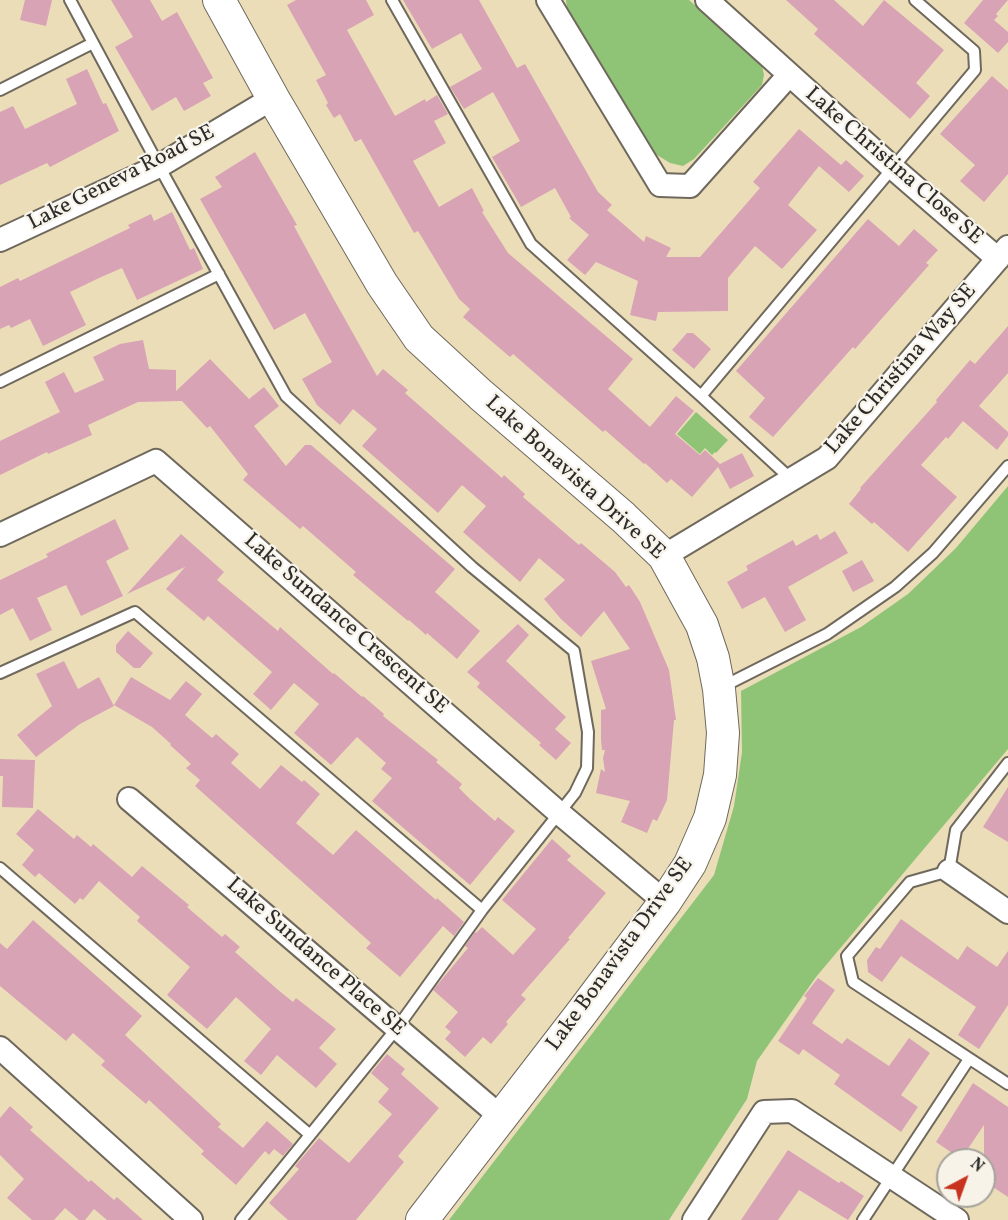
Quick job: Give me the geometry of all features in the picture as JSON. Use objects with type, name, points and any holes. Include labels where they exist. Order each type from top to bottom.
[{"type":"street","name":"Lake Bonavista Drive SE","points":[[219,0],[273,98],[382,284],[419,338],[481,395],[623,517],[664,556],[702,625],[713,658],[723,733],[720,775],[710,818],[690,864],[665,902],[422,1220]]},
{"type":"street","name":"Lake Christina Close SE","points":[[548,0],[660,185],[690,186],[789,75]]},
{"type":"street","name":"Lake Christina Close SE","points":[[707,0],[893,168],[1003,253]]},
{"type":"street","name":"Lake Geneva Road SE","points":[[0,240],[159,166],[273,98]]},
{"type":"street","name":"Lake Christina Way SE","points":[[664,556],[827,458],[1003,253]]},
{"type":"street","name":"Lake Sundance Crescent SE","points":[[0,535],[156,461],[558,812],[665,902]]},
{"type":"street","name":"Lake Sundance Place SE","points":[[129,799],[501,1117]]},
{"type":"street","points":[[948,871],[1008,912]]},
{"type":"street","points":[[0,1048],[191,1220]]},
{"type":"street","points":[[694,1220],[764,1112],[792,1111],[957,1220]]},
{"type":"lane","points":[[70,0],[286,396],[472,567],[574,651],[588,732],[587,768],[574,793],[482,910],[397,1028],[241,1220]]},
{"type":"lane","points":[[393,0],[531,244],[792,480]]},
{"type":"lane","points":[[701,396],[975,70],[974,51],[915,0]]},
{"type":"lane","points":[[0,90],[93,42]]},
{"type":"lane","points":[[0,382],[219,274]]},
{"type":"lane","points":[[718,689],[827,634],[895,587],[933,553],[1008,466]]},
{"type":"lane","points":[[0,673],[135,612],[482,910]]},
{"type":"lane","points":[[1008,763],[956,830],[948,871],[910,882],[847,956],[853,982],[1008,1084]]},
{"type":"lane","points":[[0,868],[309,1134]]},
{"type":"lane","points":[[863,1220],[969,1059]]},
{"type":"green space","points":[[566,0],[689,0],[762,65],[764,75],[762,85],[694,159],[683,166],[670,163],[657,155],[641,136],[567,8]]},
{"type":"green space","points":[[696,412],[728,440],[712,455],[705,448],[700,454],[677,434]]},
{"type":"green space","points":[[1008,486],[1008,749],[816,977],[757,1061],[747,1099],[669,1220],[449,1220],[714,875],[734,806],[742,752],[741,691],[861,627],[908,594],[956,548]]},
{"type":"building","points":[[25,0],[52,0],[46,26],[20,20]]},
{"type":"building","points":[[111,0],[150,0],[162,21],[177,12],[213,78],[203,83],[211,96],[184,111],[176,97],[152,111],[115,47],[133,37]]},
{"type":"building","points":[[296,0],[366,0],[374,15],[347,30],[395,116],[437,95],[448,114],[434,121],[446,143],[413,161],[439,207],[472,188],[484,211],[482,212],[508,253],[633,359],[608,389],[650,427],[676,396],[694,411],[675,434],[700,455],[705,450],[720,464],[742,453],[754,476],[730,489],[718,467],[692,497],[671,479],[667,483],[605,430],[603,432],[513,354],[510,357],[463,317],[470,309],[459,299],[418,231],[414,233],[361,139],[355,142],[340,114],[334,118],[326,105],[328,103],[316,80],[326,75],[287,5]]},
{"type":"building","points":[[403,0],[479,0],[517,68],[525,64],[598,192],[612,205],[607,210],[644,242],[646,236],[671,248],[666,257],[700,257],[760,188],[753,182],[799,129],[841,165],[846,160],[864,176],[849,192],[819,166],[788,205],[817,230],[782,269],[755,246],[728,278],[728,311],[658,312],[656,321],[630,315],[638,281],[596,262],[585,275],[567,260],[589,235],[569,218],[571,217],[555,188],[521,207],[492,157],[520,141],[493,92],[464,109],[450,87],[482,69],[461,33],[432,49]]},
{"type":"building","points":[[786,0],[834,0],[863,26],[884,0],[944,50],[916,83],[930,96],[910,119],[814,34],[818,29]]},
{"type":"building","points":[[983,0],[1008,0],[996,14],[998,16],[994,20],[1008,32],[1008,42],[998,53],[964,23]]},
{"type":"building","points":[[87,69],[103,104],[106,103],[119,131],[50,167],[47,163],[0,185],[0,112],[13,106],[25,129],[77,104],[66,79]]},
{"type":"building","points":[[992,76],[1008,90],[1008,174],[984,202],[960,181],[975,165],[940,134]]},
{"type":"building","points":[[255,152],[297,225],[294,226],[377,376],[383,369],[408,390],[405,393],[502,478],[504,475],[525,494],[523,497],[579,545],[581,543],[615,572],[626,587],[629,585],[640,602],[669,670],[676,720],[674,720],[667,800],[657,821],[653,819],[647,833],[621,822],[630,801],[596,793],[601,769],[605,772],[603,758],[605,750],[602,750],[601,739],[601,710],[606,709],[591,661],[630,649],[604,611],[581,637],[561,619],[544,599],[565,580],[539,558],[520,582],[463,532],[486,506],[462,485],[438,513],[362,446],[377,429],[353,409],[340,425],[317,405],[302,379],[332,362],[305,313],[274,330],[200,199],[222,187],[215,177]]},
{"type":"building","points":[[172,212],[190,250],[194,248],[203,269],[137,300],[122,268],[99,278],[70,292],[86,325],[43,346],[30,319],[11,328],[9,325],[0,329],[0,287],[18,278],[20,281],[130,228],[128,225],[151,214],[154,221]]},
{"type":"building","points":[[868,219],[899,246],[914,229],[938,250],[926,263],[929,265],[855,349],[853,347],[773,437],[749,417],[765,398],[736,371]]},
{"type":"building","points":[[1008,326],[1008,373],[979,406],[1008,432],[1008,436],[997,450],[963,421],[921,465],[957,497],[908,552],[874,522],[872,524],[849,504],[860,488],[937,402],[936,400],[970,360],[975,364]]},
{"type":"building","points":[[687,333],[693,333],[711,349],[694,369],[672,350]]},
{"type":"building","points":[[143,340],[149,369],[176,370],[176,391],[210,359],[249,399],[264,387],[279,406],[254,426],[286,466],[305,445],[311,445],[455,569],[435,592],[480,631],[457,659],[353,575],[356,572],[303,526],[300,529],[243,480],[248,474],[210,426],[207,428],[182,401],[138,402],[88,425],[92,435],[48,454],[47,452],[0,475],[0,441],[60,412],[45,382],[64,372],[75,393],[104,380],[93,357],[120,344]]},
{"type":"building","points":[[115,519],[129,549],[106,561],[123,596],[81,616],[66,585],[37,598],[52,630],[30,641],[13,608],[0,615],[0,580],[48,557],[46,554]]},
{"type":"building","points":[[835,531],[848,553],[788,587],[806,620],[785,632],[765,597],[742,609],[727,582],[748,570],[746,566],[793,540],[796,546],[817,534],[820,540]]},
{"type":"building","points":[[181,534],[224,572],[217,580],[278,631],[280,627],[333,674],[363,696],[384,714],[383,716],[438,760],[436,762],[462,784],[459,788],[470,799],[495,821],[498,817],[515,831],[470,885],[372,801],[392,778],[381,769],[386,763],[357,737],[331,765],[294,733],[319,704],[294,683],[271,710],[253,694],[272,672],[208,616],[204,621],[166,589],[185,567],[127,594]]},
{"type":"building","points":[[862,560],[874,581],[853,592],[842,571]]},
{"type":"building","points":[[518,624],[529,635],[506,661],[566,717],[555,729],[571,743],[556,760],[539,745],[541,743],[477,687],[480,683],[467,672]]},
{"type":"building","points":[[128,631],[153,653],[140,668],[134,668],[116,652],[116,645]]},
{"type":"building","points":[[64,661],[78,689],[99,677],[114,706],[80,724],[36,757],[17,735],[52,706],[36,674]]},
{"type":"building","points":[[131,677],[170,700],[186,681],[202,694],[185,715],[212,738],[216,734],[239,754],[231,763],[260,789],[281,765],[302,782],[304,780],[320,794],[296,823],[333,855],[356,830],[464,922],[454,936],[443,926],[400,977],[366,948],[371,943],[195,786],[200,780],[186,768],[191,764],[171,744],[152,727],[114,705]]},
{"type":"building","points":[[0,759],[35,760],[33,808],[2,807],[3,776],[0,776]]},
{"type":"building","points":[[1008,787],[1008,842],[983,827]]},
{"type":"building","points":[[38,809],[74,839],[77,835],[91,847],[93,844],[132,877],[142,866],[189,905],[187,907],[222,937],[225,934],[240,947],[235,952],[277,989],[293,1002],[296,998],[336,1029],[319,1048],[337,1064],[316,1088],[277,1055],[261,1075],[244,1061],[271,1029],[236,997],[207,1029],[167,995],[190,967],[137,921],[140,917],[99,881],[83,900],[80,898],[75,904],[39,873],[35,877],[22,865],[34,850],[16,834]]},
{"type":"building","points":[[552,839],[571,856],[567,860],[606,893],[521,995],[526,999],[491,1044],[483,1037],[465,1057],[445,1039],[451,1032],[445,1027],[458,1012],[433,990],[468,948],[465,946],[475,932],[482,927],[513,955],[536,929],[502,900]]},
{"type":"building","points":[[901,919],[958,960],[967,946],[997,967],[1008,951],[1008,1005],[979,1049],[958,1035],[976,1007],[901,956],[882,982],[868,972],[867,960],[876,947],[880,949]]},
{"type":"building","points":[[33,920],[142,1016],[125,1035],[221,1124],[218,1127],[243,1148],[267,1121],[293,1144],[283,1156],[274,1149],[269,1155],[265,1151],[236,1185],[201,1154],[204,1151],[149,1100],[146,1104],[101,1065],[105,1061],[73,1033],[66,1041],[0,986],[0,943],[7,949]]},
{"type":"building","points":[[818,978],[835,990],[812,1023],[842,1044],[847,1038],[889,1066],[909,1038],[930,1053],[901,1095],[918,1107],[901,1132],[834,1084],[840,1075],[803,1049],[799,1055],[778,1041],[807,998],[804,996]]},
{"type":"building","points":[[387,1054],[405,1069],[401,1074],[439,1108],[398,1156],[404,1162],[356,1220],[288,1220],[269,1203],[299,1169],[295,1166],[319,1138],[349,1163],[392,1114],[378,1102],[389,1089],[371,1073]]},
{"type":"building","points":[[973,1083],[1008,1107],[1008,1197],[996,1189],[996,1148],[984,1148],[984,1125],[968,1148],[945,1148],[936,1142]]},
{"type":"building","points":[[10,1106],[33,1127],[30,1130],[89,1182],[91,1180],[114,1200],[117,1197],[143,1220],[107,1220],[94,1209],[85,1220],[79,1220],[65,1208],[54,1220],[32,1220],[7,1198],[24,1179],[0,1155],[0,1118]]},
{"type":"building","points":[[788,1150],[839,1183],[841,1181],[864,1196],[848,1220],[799,1190],[778,1220],[741,1220]]}]
